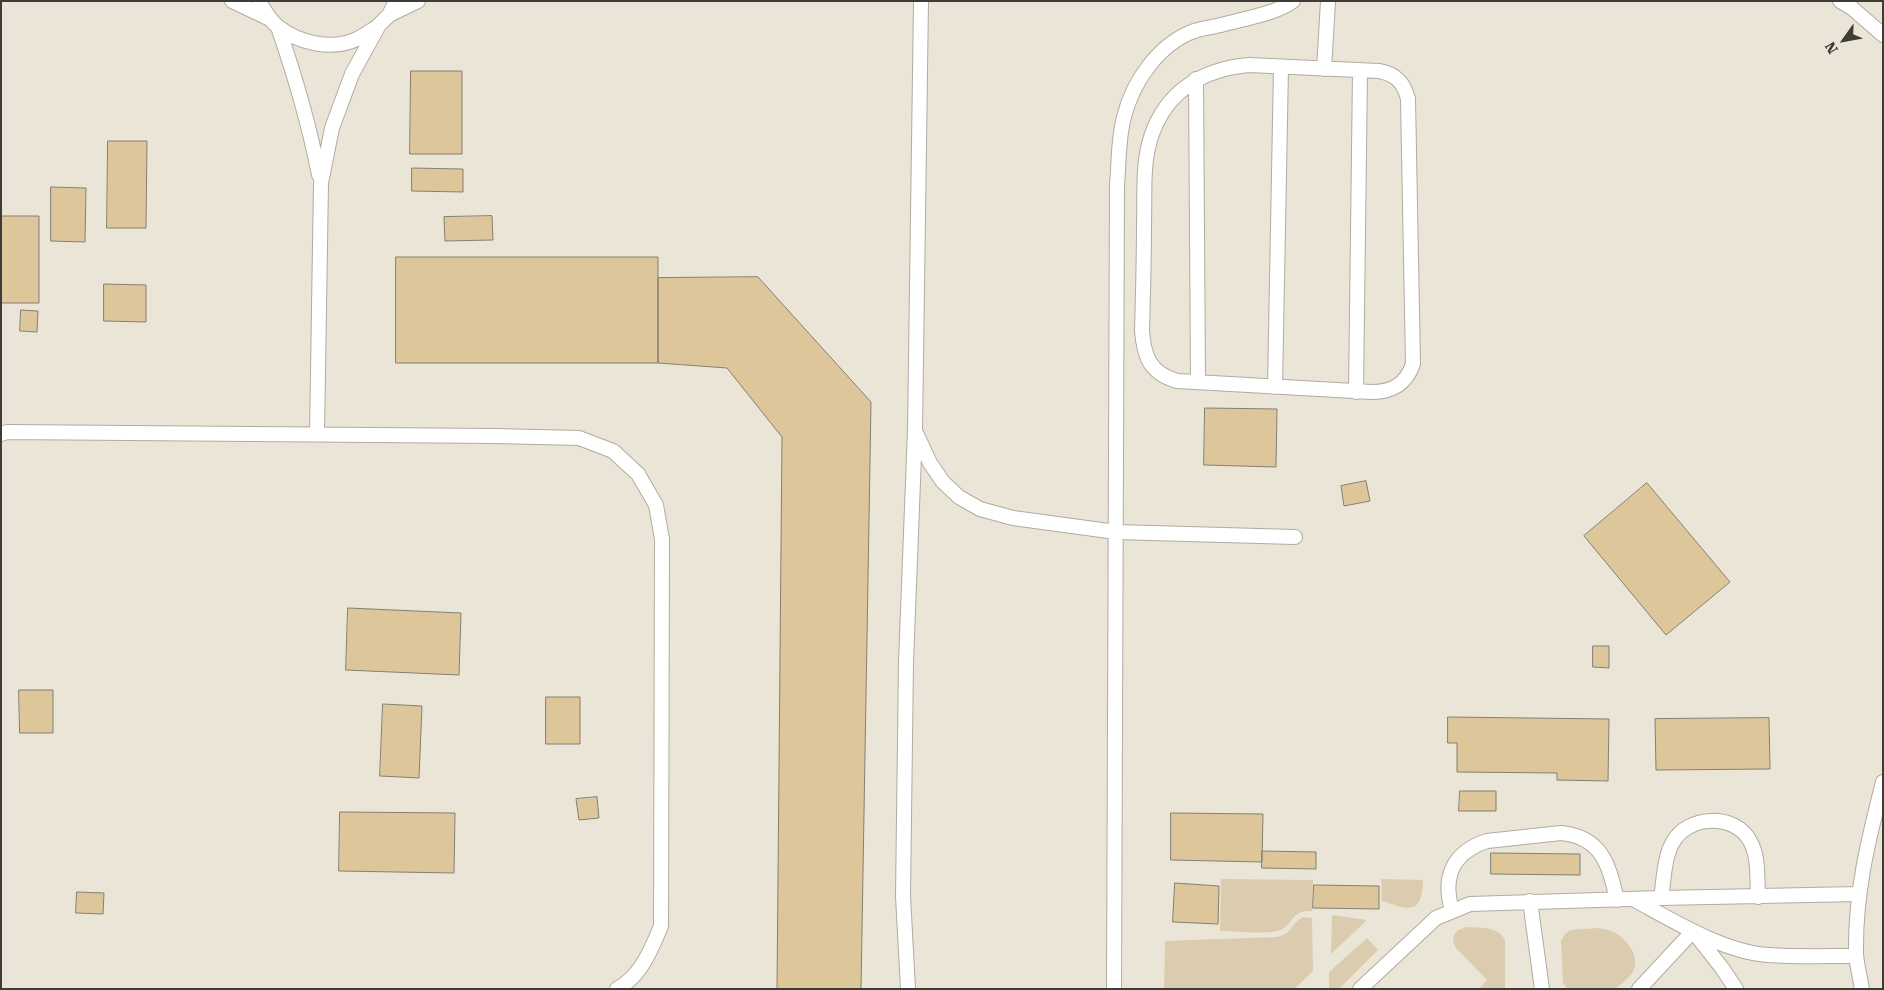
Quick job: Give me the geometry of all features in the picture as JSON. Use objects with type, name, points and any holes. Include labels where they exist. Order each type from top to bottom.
[{"type":"lane","points":[[232,1],[302,40],[329,45],[356,40],[384,20],[418,1]]},
{"type":"lane","points":[[259,1],[274,23],[296,78],[308,122],[320,184],[317,434]]},
{"type":"lane","points":[[320,184],[335,119],[352,74],[396,1]]},
{"type":"lane","points":[[908,989],[903,896],[906,662],[915,430],[921,1]]},
{"type":"lane","points":[[1114,989],[1117,186],[1120,138],[1124,116],[1131,95],[1141,76],[1155,58],[1172,42],[1194,31],[1277,9],[1294,1]]},
{"type":"lane","points":[[1324,69],[1328,1]]},
{"type":"lane","points":[[1840,1],[1852,8],[1883,35]]},
{"type":"lane","points":[[1230,66],[1281,66],[1324,69],[1387,73],[1401,83],[1408,99],[1413,364],[1406,379],[1392,390],[1356,392],[1177,381],[1158,373],[1151,365],[1146,354],[1142,331],[1145,181],[1151,137],[1160,116],[1174,98],[1196,79],[1230,66]]},
{"type":"lane","points":[[1275,387],[1281,66]]},
{"type":"lane","points":[[1356,392],[1360,71]]},
{"type":"lane","points":[[1196,79],[1198,382]]},
{"type":"lane","points":[[915,430],[920,446],[943,482],[959,497],[980,509],[1012,518],[1116,532],[1295,537]]},
{"type":"lane","points":[[1,434],[7,432],[317,434],[579,438],[613,451],[638,474],[656,505],[662,539],[661,926],[646,961],[617,989]]},
{"type":"lane","points":[[1862,989],[1856,956],[1858,894],[1865,855],[1883,782]]},
{"type":"lane","points":[[1661,898],[1668,852],[1676,837],[1689,826],[1706,821],[1731,825],[1746,834],[1751,842],[1756,858],[1758,897]]},
{"type":"lane","points":[[1452,910],[1448,898],[1450,873],[1456,861],[1464,852],[1475,845],[1487,841],[1561,833],[1585,839],[1596,848],[1610,870],[1617,900]]},
{"type":"lane","points":[[1360,989],[1436,918],[1470,904],[1858,894]]},
{"type":"lane","points":[[1632,899],[1693,931],[1735,948],[1766,955],[1856,956]]},
{"type":"lane","points":[[1530,901],[1542,989]]},
{"type":"lane","points":[[1639,989],[1693,931]]},
{"type":"lane","points":[[1693,931],[1736,989]]},
{"type":"shaded area","points":[[1221,879],[1313,880],[1312,911],[1305,911],[1296,915],[1280,930],[1259,933],[1220,931]]},
{"type":"shaded area","points":[[1381,879],[1423,880],[1422,892],[1417,905],[1407,908],[1382,901]]},
{"type":"shaded area","points":[[1332,915],[1367,920],[1331,954]]},
{"type":"shaded area","points":[[1303,917],[1312,918],[1313,971],[1294,989],[1164,989],[1165,941],[1277,937],[1287,933]]},
{"type":"shaded area","points":[[1467,927],[1494,930],[1502,935],[1505,940],[1505,989],[1479,989],[1487,980],[1456,948],[1453,941],[1458,930]]},
{"type":"shaded area","points":[[1597,928],[1618,934],[1626,942],[1635,958],[1633,972],[1615,989],[1567,989],[1563,983],[1561,941],[1570,930]]},
{"type":"shaded area","points":[[1367,938],[1378,950],[1339,989],[1329,989],[1329,972]]},
{"type":"building","points":[[411,71],[462,71],[462,154],[410,154]]},
{"type":"building","points":[[108,141],[147,141],[146,228],[107,228]]},
{"type":"building","points":[[412,168],[463,169],[463,192],[412,191]]},
{"type":"building","points":[[51,187],[86,188],[85,242],[51,241]]},
{"type":"building","points":[[1,216],[39,216],[39,303],[1,303]]},
{"type":"building","points":[[492,216],[493,240],[445,241],[444,217]]},
{"type":"building","points":[[396,257],[658,257],[658,363],[396,363]]},
{"type":"building","points":[[758,277],[871,402],[861,989],[777,989],[782,437],[727,368],[658,363],[658,278]]},
{"type":"building","points":[[104,284],[146,285],[146,322],[104,321]]},
{"type":"building","points":[[21,310],[38,311],[37,332],[20,331]]},
{"type":"building","points":[[1205,408],[1277,409],[1276,467],[1204,465]]},
{"type":"building","points":[[1366,481],[1370,501],[1344,506],[1341,486]]},
{"type":"building","points":[[1647,483],[1730,582],[1666,635],[1584,536]]},
{"type":"building","points":[[348,608],[461,613],[459,675],[346,670]]},
{"type":"building","points":[[1593,646],[1609,646],[1609,668],[1593,667]]},
{"type":"building","points":[[19,690],[53,690],[53,733],[20,733]]},
{"type":"building","points":[[546,697],[580,697],[580,744],[546,744]]},
{"type":"building","points":[[383,704],[422,706],[419,778],[380,776]]},
{"type":"building","points":[[1448,717],[1609,719],[1608,781],[1557,780],[1557,773],[1457,772],[1457,743],[1448,743]]},
{"type":"building","points":[[1769,718],[1770,769],[1656,770],[1655,719]]},
{"type":"building","points":[[1460,791],[1496,791],[1496,811],[1459,811]]},
{"type":"building","points":[[597,797],[599,818],[579,820],[576,799]]},
{"type":"building","points":[[340,812],[455,813],[454,873],[339,871]]},
{"type":"building","points":[[1171,813],[1263,814],[1262,862],[1171,860]]},
{"type":"building","points":[[1262,851],[1316,852],[1316,869],[1262,868]]},
{"type":"building","points":[[1491,853],[1580,854],[1580,875],[1491,874]]},
{"type":"building","points":[[1175,883],[1219,886],[1218,924],[1173,922]]},
{"type":"building","points":[[1314,885],[1379,886],[1379,909],[1313,908]]},
{"type":"building","points":[[77,892],[104,893],[103,914],[76,913]]}]
